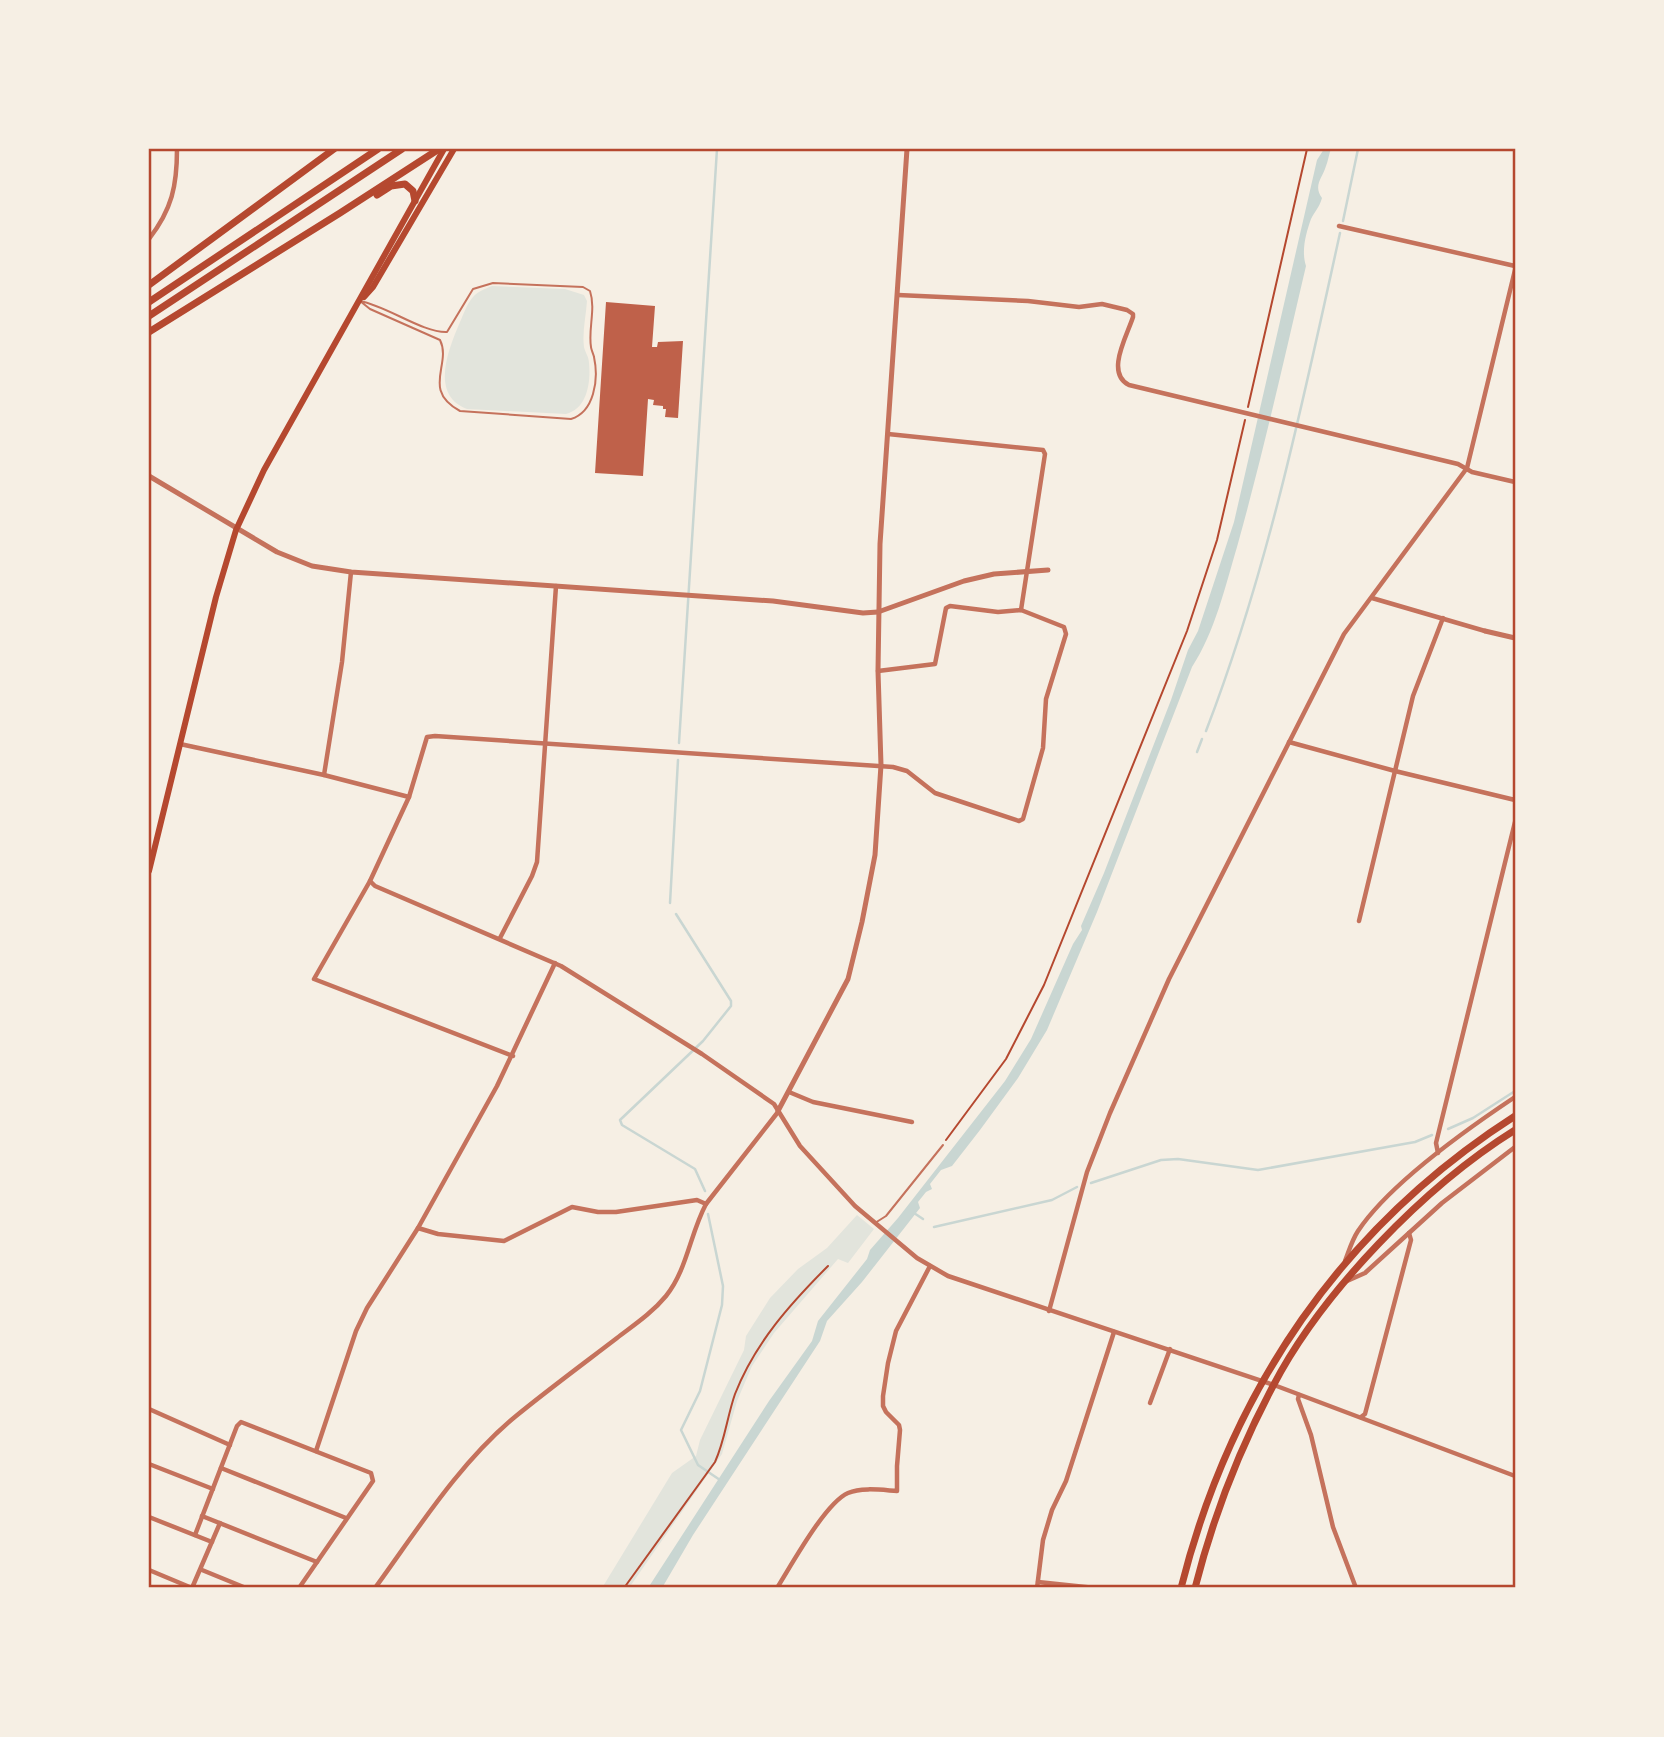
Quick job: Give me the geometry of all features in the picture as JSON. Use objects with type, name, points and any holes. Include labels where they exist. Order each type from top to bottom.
[{"type":"highway","points":[[149,285],[334,149]]},
{"type":"highway","points":[[149,302],[378,149]]},
{"type":"highway","points":[[149,316],[402,149]]},
{"type":"highway","points":[[149,332],[441,149]]},
{"type":"highway","points":[[340,213],[400,184],[410,187],[415,201]]},
{"type":"highway","points":[[1181,1588],[1214,1479],[1261,1381],[1302,1318],[1372,1234],[1441,1170],[1515,1116]]},
{"type":"highway","points":[[1195,1588],[1233,1471],[1273,1385],[1311,1327],[1347,1281],[1415,1209],[1458,1171],[1515,1130]]},
{"type":"main road","points":[[149,871],[223,570],[236,530],[264,470],[360,301],[441,149]]},
{"type":"main road","points":[[360,301],[373,286],[454,149]]},
{"type":"street","points":[[149,239],[163,218],[173,195],[177,149]]},
{"type":"street","points":[[375,1588],[465,1466],[488,1442],[515,1417],[665,1297],[680,1273],[697,1221],[706,1204],[789,1093],[837,1002],[853,961],[875,855],[881,765],[878,612],[907,149]]},
{"type":"street","points":[[1049,1311],[1087,1172],[1169,979],[1344,634],[1467,468],[1515,268],[1339,226]]},
{"type":"street","points":[[898,295],[1028,301],[1079,307],[1102,304],[1127,310],[1133,317],[1117,369],[1124,383],[1142,390],[1282,420],[1458,464],[1472,472],[1515,482]]},
{"type":"street","points":[[888,434],[1043,450],[1045,454],[1021,610]]},
{"type":"street","points":[[149,476],[179,492],[236,530],[297,561],[351,572],[773,601],[853,613],[878,612],[964,581],[994,574],[1048,570]]},
{"type":"street","points":[[324,775],[342,662],[351,572]]},
{"type":"street","points":[[500,938],[537,862],[556,586]]},
{"type":"street","points":[[1372,598],[1515,638]]},
{"type":"street","points":[[513,1056],[314,979],[370,881],[409,797],[429,736],[881,765],[907,771],[941,796],[1020,821],[1023,819],[1042,748],[1046,699],[1066,634],[1064,626],[1021,610],[998,612],[950,606],[946,608],[935,664],[878,671]]},
{"type":"street","points":[[1359,921],[1413,696],[1443,618]]},
{"type":"street","points":[[1289,742],[1515,800]]},
{"type":"street","points":[[180,744],[324,775],[409,797]]},
{"type":"street","points":[[1438,1153],[1436,1143],[1515,822]]},
{"type":"street","points":[[370,881],[375,886],[555,963],[691,1046],[774,1104],[800,1146],[842,1192],[906,1249],[948,1276],[1273,1385],[1515,1476]]},
{"type":"street","points":[[316,1451],[356,1331],[367,1308],[418,1228],[513,1056],[555,963]]},
{"type":"street","points":[[789,1093],[813,1102],[912,1122]]},
{"type":"street","points":[[1342,1268],[1356,1234],[1393,1192],[1438,1153],[1515,1097]]},
{"type":"street","points":[[1347,1281],[1364,1273],[1470,1180],[1515,1147]]},
{"type":"street","points":[[418,1228],[438,1234],[504,1241],[572,1207],[606,1212],[697,1200],[706,1204]]},
{"type":"street","points":[[1361,1417],[1365,1414],[1411,1240],[1409,1233]]},
{"type":"street","points":[[777,1588],[819,1522],[837,1501],[848,1493],[862,1490],[897,1491],[900,1430],[899,1424],[886,1412],[883,1396],[896,1331],[930,1266]]},
{"type":"street","points":[[1095,1588],[1037,1585],[1052,1510],[1066,1481],[1114,1332]]},
{"type":"street","points":[[1150,1403],[1170,1349]]},
{"type":"street","points":[[1299,1395],[1333,1527],[1356,1588]]},
{"type":"street","points":[[149,1409],[230,1445]]},
{"type":"street","points":[[195,1535],[239,1423],[244,1422],[373,1476],[373,1481],[299,1588]]},
{"type":"street","points":[[149,1464],[212,1489]]},
{"type":"street","points":[[221,1468],[346,1518]]},
{"type":"street","points":[[202,1516],[317,1562]]},
{"type":"street","points":[[149,1517],[212,1542]]},
{"type":"street","points":[[149,1570],[192,1588],[220,1523]]},
{"type":"street","points":[[201,1570],[246,1588]]},
{"type":"lane","points":[[504,283],[583,287],[590,291],[593,299],[591,347],[595,359],[592,399],[583,413],[570,419],[460,411],[445,401],[441,391],[439,371],[443,348],[440,340],[370,309],[360,301],[373,303],[434,330],[447,332],[472,289],[479,285],[504,283]]},
{"type":"lane","points":[[877,1224],[943,1144]]},
{"type":"path","points":[[943,1144],[1006,1059],[1044,985],[1187,631],[1217,540],[1307,149]]},
{"type":"path","points":[[624,1588],[715,1462],[735,1396],[754,1352],[793,1303],[828,1266]]},
{"type":"shaded area","points":[[1324,149],[1331,149],[1318,186],[1322,198],[1306,236],[1306,266],[1256,477],[1224,593],[1047,1030],[1018,1078],[980,1130],[952,1166],[941,1170],[930,1184],[932,1189],[918,1202],[920,1208],[862,1282],[827,1321],[820,1341],[693,1535],[662,1588],[648,1588],[769,1401],[812,1341],[818,1321],[867,1259],[870,1250],[1005,1081],[1031,1039],[1073,944],[1082,930],[1081,926],[1104,873],[1188,650],[1198,631],[1234,522],[1317,160]]},
{"type":"shaded area","points":[[492,286],[565,289],[584,295],[587,301],[584,342],[589,361],[589,379],[586,394],[579,407],[566,414],[467,409],[455,402],[448,393],[445,370],[456,333],[473,297]]},
{"type":"shaded area","points":[[857,1215],[874,1229],[848,1263],[838,1259],[774,1333],[752,1366],[737,1401],[722,1454],[629,1588],[602,1588],[672,1473],[696,1456],[700,1440],[744,1350],[746,1336],[770,1298],[798,1269],[827,1248]]},
{"type":"building","points":[[606,302],[655,306],[652,347],[657,347],[658,342],[683,341],[678,418],[665,417],[666,409],[653,405],[654,400],[648,399],[643,476],[595,473]]},
{"type":"waterway","points":[[679,743],[717,149]]},
{"type":"waterway","points":[[1343,221],[1358,149]]},
{"type":"waterway","points":[[1206,731],[1248,609],[1266,547],[1298,422],[1340,233]]},
{"type":"waterway","points":[[1197,752],[1202,739]]},
{"type":"waterway","points":[[670,903],[678,760]]},
{"type":"waterway","points":[[676,914],[731,1001],[731,1006],[703,1041],[620,1120],[622,1125],[695,1169],[705,1191]]},
{"type":"waterway","points":[[1448,1129],[1473,1118],[1515,1091]]},
{"type":"waterway","points":[[1091,1183],[1161,1160],[1178,1159],[1258,1170],[1415,1142],[1432,1135]]},
{"type":"waterway","points":[[934,1227],[1052,1200],[1077,1187]]},
{"type":"waterway","points":[[914,1213],[923,1219]]},
{"type":"waterway","points":[[708,1214],[723,1286],[722,1305],[700,1391],[681,1430],[698,1465],[720,1480]]}]
